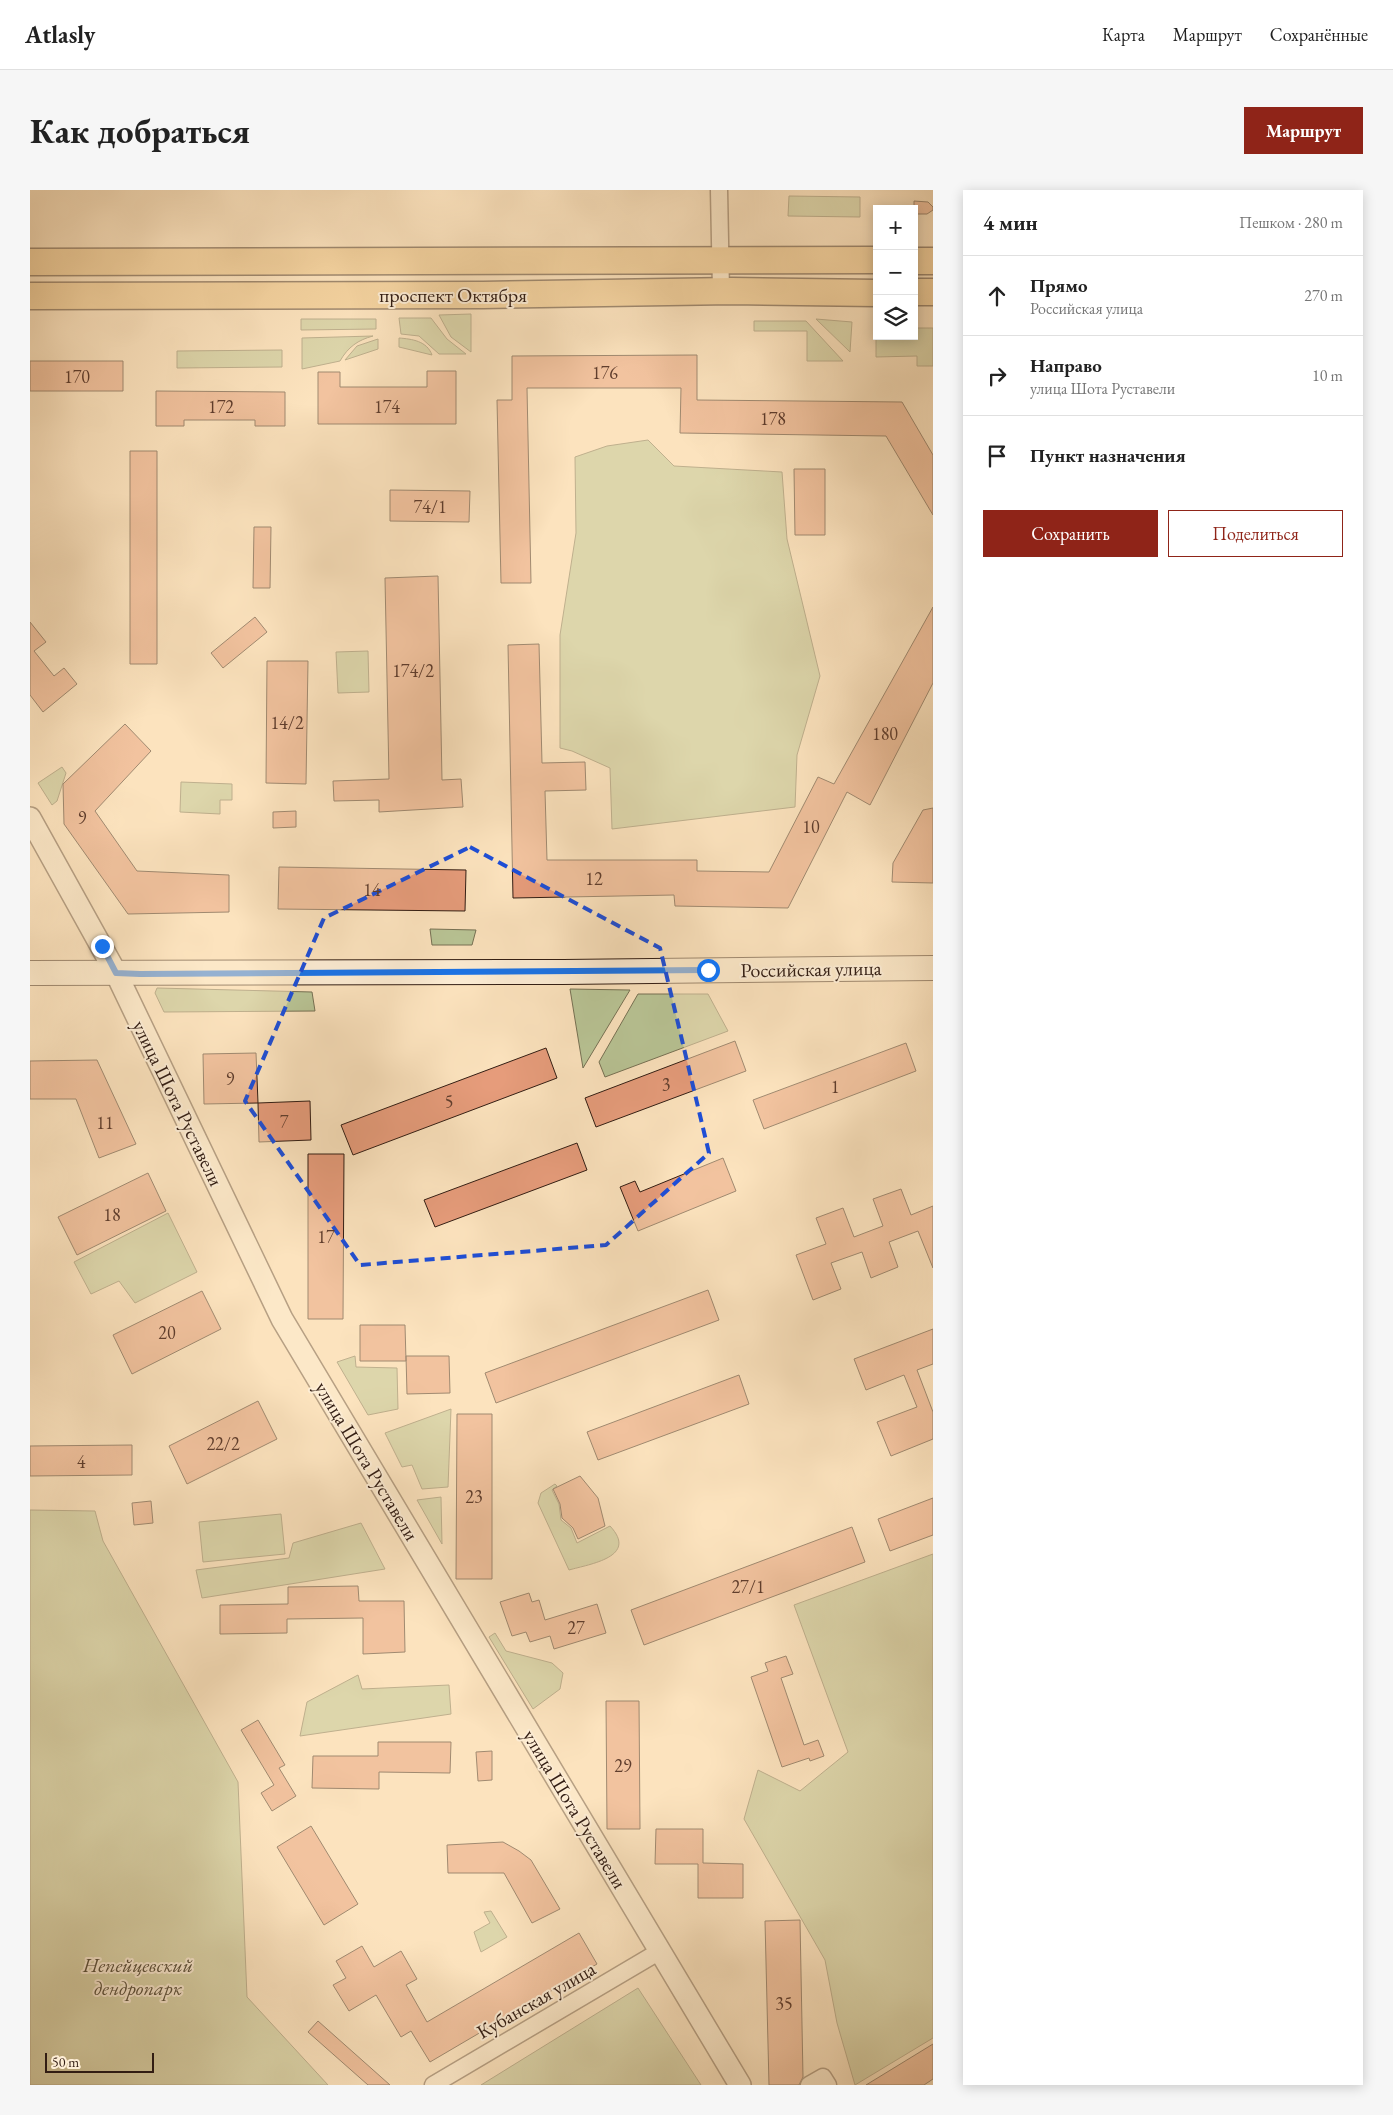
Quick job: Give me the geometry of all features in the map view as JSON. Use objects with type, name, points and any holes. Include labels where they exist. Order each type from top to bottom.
[{"type":"main road","points":[[579,260],[579,293]]},
{"type":"main road","name":"проспект Октября","points":[[30,262],[871,260]]},
{"type":"main road","points":[[871,260],[871,293]]},
{"type":"main road","points":[[918,261],[933,261]]},
{"type":"main road","name":"проспект Октября","points":[[30,296],[721,291],[871,293]]},
{"type":"main road","points":[[918,292],[933,292]]},
{"type":"main road","name":"Российская улица","points":[[30,973],[563,972],[933,968]]},
{"type":"street","points":[[719,190],[721,291]]},
{"type":"street","name":"улица Шота Руставели","points":[[30,818],[116,973],[282,1319],[740,2085]]},
{"type":"street","name":"Кубанская улица","points":[[432,2085],[660,1952]]},
{"type":"street","points":[[809,2085],[823,2077],[828,2085]]},
{"type":"highlighted area","points":[[470,847],[660,948],[709,1153],[606,1245],[360,1265],[245,1101],[324,918]]},
{"type":"green space","points":[[789,196],[860,197],[860,217],[788,216]]},
{"type":"green space","points":[[471,314],[471,352],[451,337],[439,315]]},
{"type":"green space","points":[[399,318],[431,318],[447,339],[466,354],[439,354],[419,336],[401,334]]},
{"type":"green space","points":[[301,319],[376,319],[376,329],[301,330]]},
{"type":"green space","points":[[816,319],[852,322],[850,352]]},
{"type":"green space","points":[[754,321],[806,321],[843,361],[807,361],[807,331],[754,331]]},
{"type":"green space","points":[[918,328],[933,328],[933,366],[917,366],[917,356],[876,357],[876,340],[918,340]]},
{"type":"green space","points":[[373,336],[354,345],[340,361],[302,369],[302,338]]},
{"type":"green space","points":[[399,338],[414,340],[423,344],[430,350],[432,355],[399,347]]},
{"type":"green space","points":[[378,339],[378,349],[345,360],[357,346]]},
{"type":"green space","points":[[282,350],[282,367],[177,368],[177,351]]},
{"type":"green space","points":[[648,440],[674,466],[782,472],[787,539],[820,676],[797,755],[795,807],[612,829],[610,768],[572,751],[560,748],[560,635],[576,533],[575,457],[607,446]]},
{"type":"green space","points":[[368,651],[369,692],[338,693],[336,652]]},
{"type":"green space","points":[[62,767],[66,773],[57,801],[52,805],[38,783]]},
{"type":"green space","points":[[181,782],[232,784],[232,800],[220,800],[220,814],[180,812]]},
{"type":"green space","points":[[430,929],[476,930],[472,945],[432,945]]},
{"type":"green space","points":[[157,988],[312,992],[315,1011],[164,1012],[155,993]]},
{"type":"green space","points":[[570,989],[630,990],[583,1068]]},
{"type":"green space","points":[[638,994],[708,994],[728,1031],[605,1077],[599,1062]]},
{"type":"green space","points":[[168,1213],[197,1272],[135,1303],[119,1281],[91,1294],[74,1262]]},
{"type":"green space","points":[[355,1356],[356,1367],[397,1368],[398,1409],[368,1415],[337,1362]]},
{"type":"green space","points":[[451,1409],[448,1487],[422,1489],[412,1465],[402,1467],[385,1433]]},
{"type":"green space","points":[[555,1484],[557,1486],[552,1490],[559,1504],[561,1520],[571,1528],[577,1543],[610,1526],[617,1537],[619,1545],[615,1552],[599,1562],[569,1570],[538,1503],[541,1493]]},
{"type":"green space","points":[[441,1497],[442,1544],[417,1500]]},
{"type":"green space","name":"Непейцевский дендропарк","points":[[30,1510],[95,1511],[103,1541],[238,1782],[247,1997],[328,2085],[30,2085]]},
{"type":"green space","points":[[281,1514],[285,1554],[203,1562],[199,1522]]},
{"type":"green space","points":[[361,1523],[385,1569],[202,1598],[196,1570],[289,1558],[293,1543]]},
{"type":"green space","points":[[933,1554],[933,2038],[855,2085],[837,2023],[825,1960],[744,1819],[758,1770],[800,1791],[848,1752],[794,1605]]},
{"type":"green space","points":[[495,1633],[506,1651],[552,1663],[563,1673],[560,1689],[533,1709],[489,1637]]},
{"type":"green space","points":[[358,1675],[362,1689],[449,1685],[451,1714],[300,1736],[307,1702]]},
{"type":"green space","points":[[491,1911],[507,1937],[481,1952],[474,1932],[490,1923],[484,1912]]},
{"type":"green space","points":[[638,1988],[701,2085],[481,2085]]},
{"type":"building","points":[[914,201],[928,202],[933,207],[933,210],[927,214],[918,214],[918,205],[914,205]]},
{"type":"building","points":[[697,355],[697,400],[902,402],[933,455],[933,515],[886,436],[680,433],[681,388],[527,388],[531,583],[501,583],[497,400],[512,400],[512,356]]},
{"type":"building","points":[[30,361],[123,361],[123,391],[30,391]]},
{"type":"building","points":[[427,371],[456,371],[456,424],[318,424],[318,372],[340,372],[340,387],[427,387]]},
{"type":"building","points":[[156,391],[285,392],[285,426],[255,426],[255,420],[184,420],[184,426],[156,426]]},
{"type":"building","points":[[130,451],[157,451],[157,664],[130,664]]},
{"type":"building","points":[[794,469],[825,469],[825,535],[795,535]]},
{"type":"building","points":[[390,490],[470,491],[469,522],[390,521]]},
{"type":"building","points":[[254,527],[271,527],[270,588],[253,588]]},
{"type":"building","points":[[438,576],[442,780],[461,779],[463,807],[379,812],[379,800],[334,801],[333,781],[389,779],[385,578]]},
{"type":"building","points":[[933,607],[933,683],[870,805],[847,792],[788,908],[675,906],[674,895],[513,898],[508,645],[539,644],[542,763],[585,762],[586,790],[545,791],[547,860],[697,860],[697,871],[769,872],[818,777],[834,784]]},
{"type":"building","points":[[255,617],[267,632],[223,668],[211,653]]},
{"type":"building","points":[[30,622],[46,642],[34,651],[54,676],[64,668],[77,684],[43,712],[30,695]]},
{"type":"building","points":[[267,661],[308,661],[306,784],[266,783]]},
{"type":"building","points":[[125,724],[151,751],[95,811],[137,871],[229,875],[229,912],[128,914],[64,824],[63,784]]},
{"type":"building","points":[[933,808],[933,883],[892,882],[893,863],[923,810]]},
{"type":"building","points":[[296,811],[296,827],[273,828],[273,812]]},
{"type":"building","points":[[279,867],[466,870],[465,911],[278,909]]},
{"type":"building","points":[[735,1041],[746,1071],[596,1127],[585,1098]]},
{"type":"building","points":[[906,1043],[916,1071],[764,1129],[753,1100]]},
{"type":"building","points":[[546,1048],[557,1078],[353,1155],[341,1125]]},
{"type":"building","points":[[256,1053],[258,1103],[204,1104],[203,1054]]},
{"type":"building","points":[[97,1060],[136,1144],[99,1158],[76,1099],[30,1099],[30,1061]]},
{"type":"building","points":[[310,1101],[311,1140],[259,1142],[258,1103]]},
{"type":"building","points":[[577,1143],[587,1170],[435,1227],[424,1200]]},
{"type":"building","points":[[308,1154],[344,1154],[343,1319],[308,1319]]},
{"type":"building","points":[[723,1158],[736,1191],[638,1231],[620,1187],[635,1181],[640,1192]]},
{"type":"building","points":[[148,1173],[166,1211],[77,1255],[58,1217]]},
{"type":"building","points":[[901,1189],[911,1215],[933,1206],[933,1268],[918,1231],[889,1242],[898,1267],[871,1278],[862,1252],[831,1263],[841,1289],[813,1300],[796,1255],[826,1244],[816,1218],[843,1208],[854,1237],[883,1226],[873,1199]]},
{"type":"building","points":[[708,1290],[719,1320],[496,1403],[485,1373]]},
{"type":"building","points":[[202,1291],[221,1329],[132,1374],[113,1335]]},
{"type":"building","points":[[360,1325],[405,1325],[406,1361],[360,1361]]},
{"type":"building","points":[[933,1329],[933,1364],[917,1370],[933,1412],[933,1439],[891,1456],[877,1422],[917,1407],[904,1375],[866,1390],[854,1359]]},
{"type":"building","points":[[406,1356],[449,1356],[450,1393],[407,1394]]},
{"type":"building","points":[[739,1375],[749,1404],[598,1460],[587,1432]]},
{"type":"building","points":[[258,1401],[277,1439],[187,1484],[169,1446]]},
{"type":"building","points":[[457,1414],[492,1414],[492,1579],[456,1579]]},
{"type":"building","points":[[132,1445],[132,1475],[30,1476],[30,1446]]},
{"type":"building","points":[[580,1476],[598,1498],[605,1526],[578,1539],[573,1528],[562,1518],[560,1504],[553,1489]]},
{"type":"building","points":[[933,1498],[933,1535],[890,1551],[878,1519]]},
{"type":"building","points":[[151,1501],[153,1523],[134,1525],[132,1503]]},
{"type":"building","points":[[852,1527],[865,1562],[644,1645],[631,1610]]},
{"type":"building","points":[[358,1586],[359,1601],[404,1601],[405,1652],[363,1654],[363,1618],[287,1619],[287,1633],[220,1634],[220,1605],[288,1604],[288,1587]]},
{"type":"building","points":[[529,1593],[532,1602],[539,1600],[545,1620],[597,1604],[606,1633],[554,1649],[550,1636],[530,1642],[526,1632],[512,1636],[500,1602]]},
{"type":"building","points":[[786,1656],[793,1674],[781,1678],[804,1745],[818,1740],[824,1756],[810,1761],[809,1758],[782,1767],[751,1677],[768,1671],[765,1663]]},
{"type":"building","points":[[606,1701],[639,1701],[640,1829],[607,1829]]},
{"type":"building","points":[[258,1720],[285,1765],[279,1768],[296,1796],[272,1811],[261,1793],[274,1785],[241,1730]]},
{"type":"building","points":[[378,1742],[451,1742],[450,1773],[379,1772],[379,1789],[312,1788],[313,1756],[378,1756]]},
{"type":"building","points":[[492,1751],[492,1780],[478,1781],[476,1752]]},
{"type":"building","points":[[311,1826],[358,1904],[324,1925],[277,1847]]},
{"type":"building","points":[[656,1829],[703,1829],[703,1863],[743,1864],[743,1898],[698,1898],[698,1864],[655,1864]]},
{"type":"building","points":[[503,1842],[531,1860],[560,1909],[532,1923],[504,1873],[448,1873],[447,1845]]},
{"type":"building","points":[[800,1920],[803,2077],[799,2085],[769,2085],[765,1921]]},
{"type":"building","points":[[579,1933],[597,1964],[430,2062],[411,2031],[401,2037],[376,1995],[349,2011],[333,1985],[346,1978],[336,1961],[362,1946],[374,1967],[401,1951],[417,1979],[406,1985],[427,2022]]},
{"type":"building","points":[[318,2021],[390,2085],[368,2085],[308,2032]]},
{"type":"building","points":[[933,2044],[933,2079],[924,2085],[866,2085]]},
{"type":"route","points":[[102,946],[116,973],[140,974],[708,970]]}]
